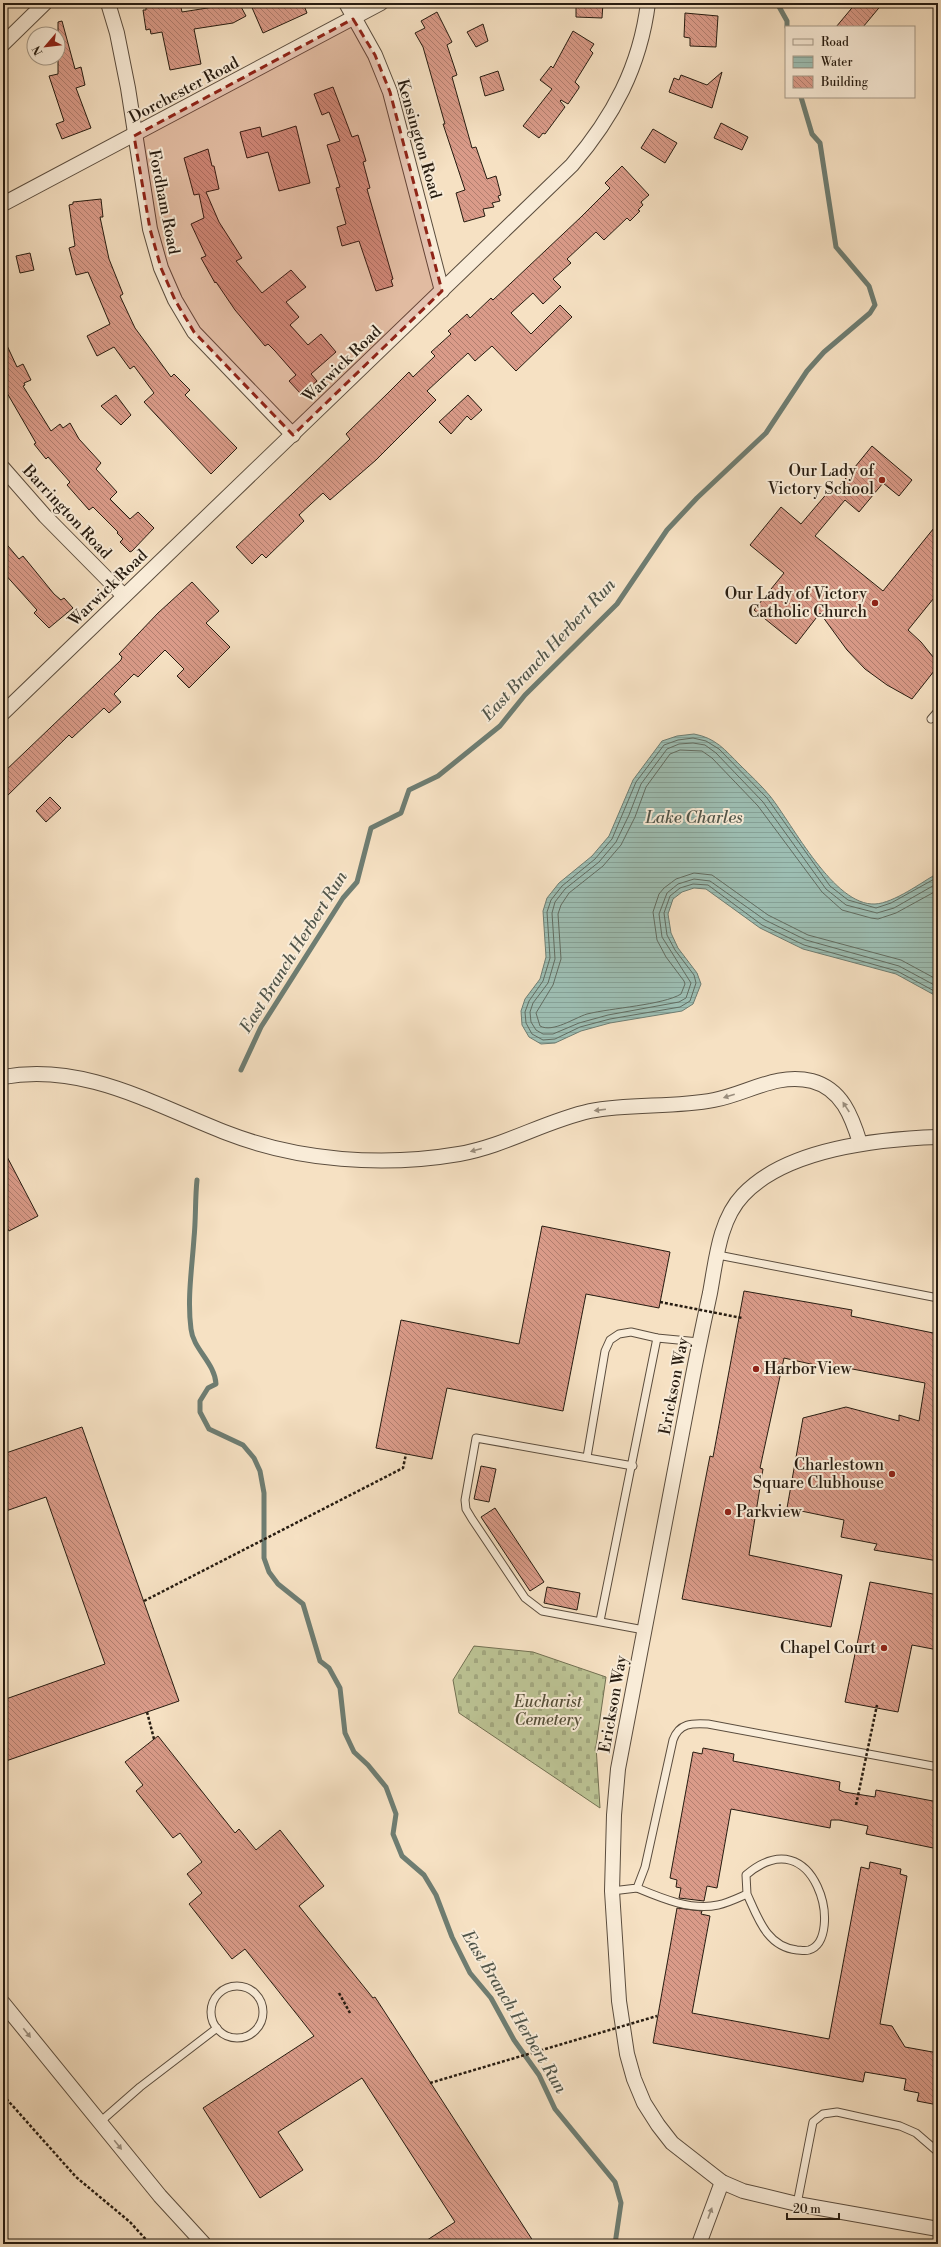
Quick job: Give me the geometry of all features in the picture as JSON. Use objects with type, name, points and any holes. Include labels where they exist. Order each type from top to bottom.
[{"type":"street","points":[[3,44],[45,3]]},
{"type":"street","name":"Fordham Road","points":[[108,3],[117,33],[128,88],[134,136],[150,229],[160,268],[175,300],[194,332],[292,435]]},
{"type":"street","name":"Kensington Road","points":[[346,3],[353,19],[375,55],[390,92],[442,291]]},
{"type":"street","name":"Dorchester Road","points":[[3,204],[134,136],[381,3]]},
{"type":"street","name":"Warwick Road","points":[[3,713],[572,165],[596,138],[616,105],[633,66],[644,31],[648,3]]},
{"type":"street","name":"Barrington Road","points":[[3,468],[45,516],[124,596]]},
{"type":"street","points":[[3,1077],[43,1073],[73,1076],[134,1093],[228,1134],[265,1146],[298,1154],[333,1158],[396,1160],[426,1159],[461,1154],[502,1143],[564,1119],[590,1111],[717,1100],[771,1081],[793,1079],[812,1081],[831,1090],[852,1116],[860,1143]]},
{"type":"street","name":"Erickson Way","points":[[938,1137],[899,1138],[860,1143],[801,1160],[756,1184],[742,1196],[730,1212],[718,1255],[699,1342],[618,1769],[614,1815],[612,1892],[619,2001],[627,2054],[634,2079],[644,2103],[672,2143],[722,2182],[743,2191],[797,2204],[938,2229]]},
{"type":"street","points":[[3,2003],[160,2196],[204,2244]]},
{"type":"street","points":[[699,2244],[722,2182]]},
{"type":"lane","points":[[931,719],[938,711]]},
{"type":"lane","points":[[718,1255],[938,1298]]},
{"type":"lane","points":[[587,1457],[605,1351],[610,1340],[619,1334],[631,1332],[657,1338],[699,1342]]},
{"type":"lane","points":[[600,1621],[657,1338]]},
{"type":"lane","points":[[632,1466],[476,1438],[465,1500],[466,1509],[472,1519],[525,1598],[533,1606],[542,1611],[644,1630]]},
{"type":"lane","points":[[637,1888],[645,1867],[673,1740],[676,1731],[682,1726],[694,1723],[708,1724],[938,1767]]},
{"type":"lane","points":[[788,1859],[800,1866],[812,1875],[823,1897],[824,1918],[821,1939],[816,1946],[808,1951],[785,1949],[772,1939],[763,1927],[747,1894],[746,1875],[758,1864],[768,1861],[788,1859]]},
{"type":"lane","points":[[612,1892],[637,1888],[669,1901],[700,1906],[718,1905],[747,1894]]},
{"type":"lane","points":[[236,1986],[246,1988],[256,1995],[261,2003],[262,2015],[256,2029],[250,2034],[236,2037],[224,2034],[217,2028],[211,2011],[213,2001],[218,1994],[226,1988],[236,1986]]},
{"type":"lane","points":[[100,2122],[140,2087],[217,2028]]},
{"type":"lane","points":[[797,2204],[813,2122],[823,2114],[838,2112],[900,2126],[916,2133],[938,2152]]},
{"type":"path","points":[[660,1302],[742,1318]]},
{"type":"path","points":[[144,1601],[403,1468],[406,1454]]},
{"type":"path","points":[[856,1805],[877,1705]]},
{"type":"path","points":[[147,1712],[154,1739]]},
{"type":"path","points":[[340,1993],[350,2013]]},
{"type":"path","points":[[430,2083],[657,2016]]},
{"type":"path","points":[[3,2095],[76,2177],[130,2222],[150,2244]]},
{"type":"highlighted area","points":[[353,19],[375,55],[390,92],[442,291],[293,435],[194,332],[175,300],[161,268],[150,229],[134,136]]},
{"type":"green space","name":"Eucharist Cemetery","points":[[474,1646],[533,1652],[606,1677],[596,1746],[600,1808],[459,1713],[453,1680]]},
{"type":"water","name":"Lake Charles","points":[[694,734],[708,738],[720,745],[730,754],[770,796],[816,862],[830,878],[845,892],[860,901],[875,904],[883,903],[908,892],[938,873],[938,997],[896,974],[803,949],[760,928],[706,889],[694,888],[682,892],[673,899],[668,914],[671,933],[678,948],[697,973],[701,984],[693,1004],[682,1011],[610,1023],[581,1031],[555,1043],[541,1044],[529,1037],[522,1025],[521,1011],[525,999],[540,979],[546,957],[543,911],[547,898],[559,883],[592,856],[609,836],[633,780],[662,741],[677,736]]},
{"type":"building","points":[[180,3],[182,12],[239,3],[246,16],[233,23],[194,29],[201,64],[170,70],[162,32],[151,34],[150,29],[146,30],[143,10],[146,10],[146,7]]},
{"type":"building","points":[[250,3],[303,3],[307,13],[263,33]]},
{"type":"building","points":[[576,3],[603,3],[602,18],[576,17]]},
{"type":"building","points":[[856,3],[883,3],[864,26],[837,26]]},
{"type":"building","points":[[437,12],[452,42],[447,45],[457,75],[452,77],[472,148],[476,147],[487,179],[496,176],[501,195],[498,196],[500,201],[492,203],[494,207],[483,209],[485,216],[464,222],[456,193],[465,190],[443,124],[445,124],[423,47],[415,33],[425,28],[421,21]]},
{"type":"building","points":[[685,13],[718,16],[716,47],[690,46],[690,38],[684,37]]},
{"type":"building","points":[[62,21],[63,26],[58,26],[58,22]]},
{"type":"building","points":[[483,24],[488,41],[476,47],[467,32]]},
{"type":"building","points":[[573,31],[594,44],[590,50],[593,53],[575,82],[579,88],[568,104],[561,100],[560,101],[565,107],[545,134],[543,133],[539,138],[523,126],[552,89],[540,80],[551,66],[553,68]]},
{"type":"building","points":[[66,36],[75,69],[81,67],[85,85],[76,88],[91,128],[62,139],[56,124],[64,121],[49,76],[58,74],[58,66],[66,66]]},
{"type":"building","points":[[498,71],[504,90],[485,96],[480,77]]},
{"type":"building","points":[[722,72],[712,108],[669,92],[674,78],[679,80],[681,75],[707,85]]},
{"type":"building","points":[[333,87],[352,137],[358,135],[366,161],[363,162],[370,188],[367,189],[393,279],[391,280],[393,286],[376,291],[359,241],[342,246],[337,227],[346,224],[336,188],[340,187],[327,145],[340,141],[329,112],[322,115],[314,94]]},
{"type":"building","points":[[721,123],[748,137],[742,150],[714,138]]},
{"type":"building","points":[[296,126],[310,183],[279,191],[268,152],[247,158],[240,132],[260,127],[262,137]]},
{"type":"building","points":[[653,129],[677,143],[665,163],[641,148]]},
{"type":"building","points":[[208,149],[212,166],[214,166],[219,189],[206,192],[219,222],[242,258],[236,261],[262,293],[291,270],[306,287],[286,302],[299,317],[290,325],[308,345],[321,334],[336,352],[311,374],[317,381],[301,394],[289,381],[296,375],[268,344],[265,346],[235,310],[216,282],[215,283],[201,258],[206,256],[191,224],[204,218],[199,194],[194,195],[184,158]]},
{"type":"building","points":[[622,166],[649,195],[641,202],[643,205],[638,210],[640,211],[630,221],[627,218],[604,240],[596,232],[567,259],[571,263],[553,279],[561,287],[543,304],[533,293],[511,313],[531,334],[560,305],[572,317],[516,371],[492,346],[475,361],[468,353],[427,391],[436,400],[376,460],[330,500],[323,493],[299,515],[304,521],[266,558],[262,554],[252,564],[236,547],[350,439],[346,434],[409,372],[413,377],[435,356],[431,352],[451,334],[448,331],[467,314],[470,318],[491,298],[493,300],[581,217],[610,188],[605,183]]},
{"type":"building","points":[[101,199],[103,217],[100,217],[109,259],[123,294],[120,296],[135,328],[171,377],[174,374],[190,390],[185,395],[237,448],[211,474],[144,402],[154,393],[134,366],[130,369],[114,347],[97,356],[87,336],[110,324],[88,272],[76,275],[69,248],[75,246],[69,205],[73,204],[73,202]]},
{"type":"building","points":[[30,253],[34,270],[20,273],[16,256]]},
{"type":"building","points":[[3,337],[17,367],[23,364],[31,380],[24,383],[25,385],[23,386],[51,431],[60,424],[63,428],[70,423],[79,439],[101,463],[96,469],[117,492],[110,499],[130,519],[138,512],[154,528],[132,551],[130,552],[120,542],[123,539],[117,533],[118,532],[93,507],[89,510],[67,485],[70,482],[48,457],[46,459],[34,444],[36,443],[3,386]]},
{"type":"building","points":[[116,395],[131,415],[121,425],[101,406]]},
{"type":"building","points":[[468,395],[482,410],[471,420],[467,416],[451,434],[439,422]]},
{"type":"building","name":"Our Lady of Victory Catholic Church","points":[[872,446],[912,480],[899,496],[883,483],[859,512],[845,500],[815,536],[883,591],[938,523],[938,593],[908,630],[921,642],[938,663],[938,666],[912,699],[887,685],[865,669],[847,650],[820,613],[796,644],[754,610],[784,573],[750,545],[781,507],[801,524],[829,491],[833,494]]},
{"type":"building","points":[[3,540],[19,559],[23,556],[54,594],[61,600],[64,598],[73,608],[49,628],[34,613],[37,610],[3,572]]},
{"type":"building","points":[[192,582],[219,611],[206,623],[230,647],[189,688],[177,676],[184,669],[165,650],[138,677],[134,674],[114,694],[121,702],[109,713],[104,708],[72,738],[69,735],[3,800],[3,773],[121,660],[122,657],[119,654],[158,613]]},
{"type":"building","points":[[50,797],[61,808],[46,822],[36,811]]},
{"type":"building","points":[[3,1149],[38,1216],[9,1231],[3,1220]]},
{"type":"building","points":[[542,1226],[670,1252],[659,1308],[586,1294],[563,1411],[447,1388],[432,1459],[376,1448],[401,1320],[519,1344]]},
{"type":"building","points":[[744,1291],[852,1310],[851,1316],[938,1334],[938,1561],[874,1550],[877,1544],[841,1537],[844,1520],[787,1508],[803,1418],[846,1407],[899,1421],[899,1415],[919,1421],[925,1383],[842,1367],[842,1371],[784,1358],[760,1468],[763,1469],[749,1555],[842,1575],[831,1627],[682,1599],[710,1456],[713,1457]]},
{"type":"building","points":[[82,1427],[179,1701],[3,1762],[3,1700],[105,1664],[46,1497],[3,1512],[3,1454]]},
{"type":"building","points":[[481,1466],[496,1469],[489,1502],[474,1499]]},
{"type":"building","points":[[495,1508],[544,1582],[530,1591],[481,1517]]},
{"type":"building","name":"Chapel Court","points":[[870,1582],[938,1595],[938,1650],[912,1645],[898,1712],[845,1702]]},
{"type":"building","points":[[547,1587],[580,1593],[577,1610],[544,1603]]},
{"type":"building","points":[[158,1736],[235,1833],[239,1829],[256,1850],[280,1830],[324,1886],[299,1906],[373,1998],[375,1997],[535,2244],[421,2244],[455,2222],[362,2078],[278,2132],[303,2170],[260,2198],[203,2108],[314,2036],[245,1949],[232,1959],[189,1904],[202,1893],[187,1874],[202,1862],[180,1833],[173,1838],[136,1791],[143,1785],[125,1762]]},
{"type":"building","points":[[703,1748],[734,1754],[733,1761],[840,1782],[839,1790],[844,1792],[875,1797],[876,1790],[938,1802],[938,1849],[866,1834],[868,1826],[839,1820],[831,1820],[830,1828],[731,1809],[717,1888],[707,1886],[704,1901],[679,1898],[681,1888],[676,1887],[677,1880],[670,1878],[693,1752],[702,1754]]},
{"type":"building","points":[[870,1862],[901,1869],[900,1874],[907,1876],[880,2024],[892,2026],[905,2047],[938,2053],[938,2105],[917,2101],[919,2093],[904,2090],[906,2079],[865,2072],[863,2082],[653,2043],[677,1908],[702,1911],[701,1914],[710,1916],[692,2013],[829,2039],[861,1867],[869,1869]]},
{"type":"waterway","name":"East Branch Herbert Run","points":[[777,3],[787,21],[787,26]]},
{"type":"waterway","name":"East Branch Herbert Run","points":[[241,1070],[261,1027],[343,898],[357,882],[371,828],[401,813],[409,790],[438,776],[500,726],[525,695],[617,604],[667,530],[697,498],[766,433],[807,371],[824,352],[870,313],[875,305],[869,286],[836,247],[820,143],[812,134],[801,98]]},
{"type":"waterway","name":"East Branch Herbert Run","points":[[197,1180],[195,1231],[190,1284],[191,1329],[196,1343],[212,1369],[216,1384],[208,1388],[200,1401],[200,1412],[209,1429],[243,1445],[254,1458],[260,1471],[264,1493],[264,1558],[269,1572],[278,1584],[303,1604],[320,1661],[329,1668],[340,1688],[345,1733],[354,1752],[368,1765],[386,1787],[396,1814],[393,1834],[402,1856],[424,1875],[436,1895],[452,1937],[470,1973],[491,1998],[514,2040],[539,2075],[555,2109],[615,2182],[621,2203],[615,2244]]},
{"type":"place","name":"Our Lady of Victory School","points":[[882,480]]},
{"type":"place","name":"Our Lady of Victory Catholic Church","points":[[875,603]]},
{"type":"place","name":"HarborView","points":[[756,1369]]},
{"type":"place","name":"Charlestown Square Clubhouse","points":[[892,1474]]},
{"type":"place","name":"Parkview","points":[[728,1512]]},
{"type":"place","name":"Chapel Court","points":[[884,1648]]}]
